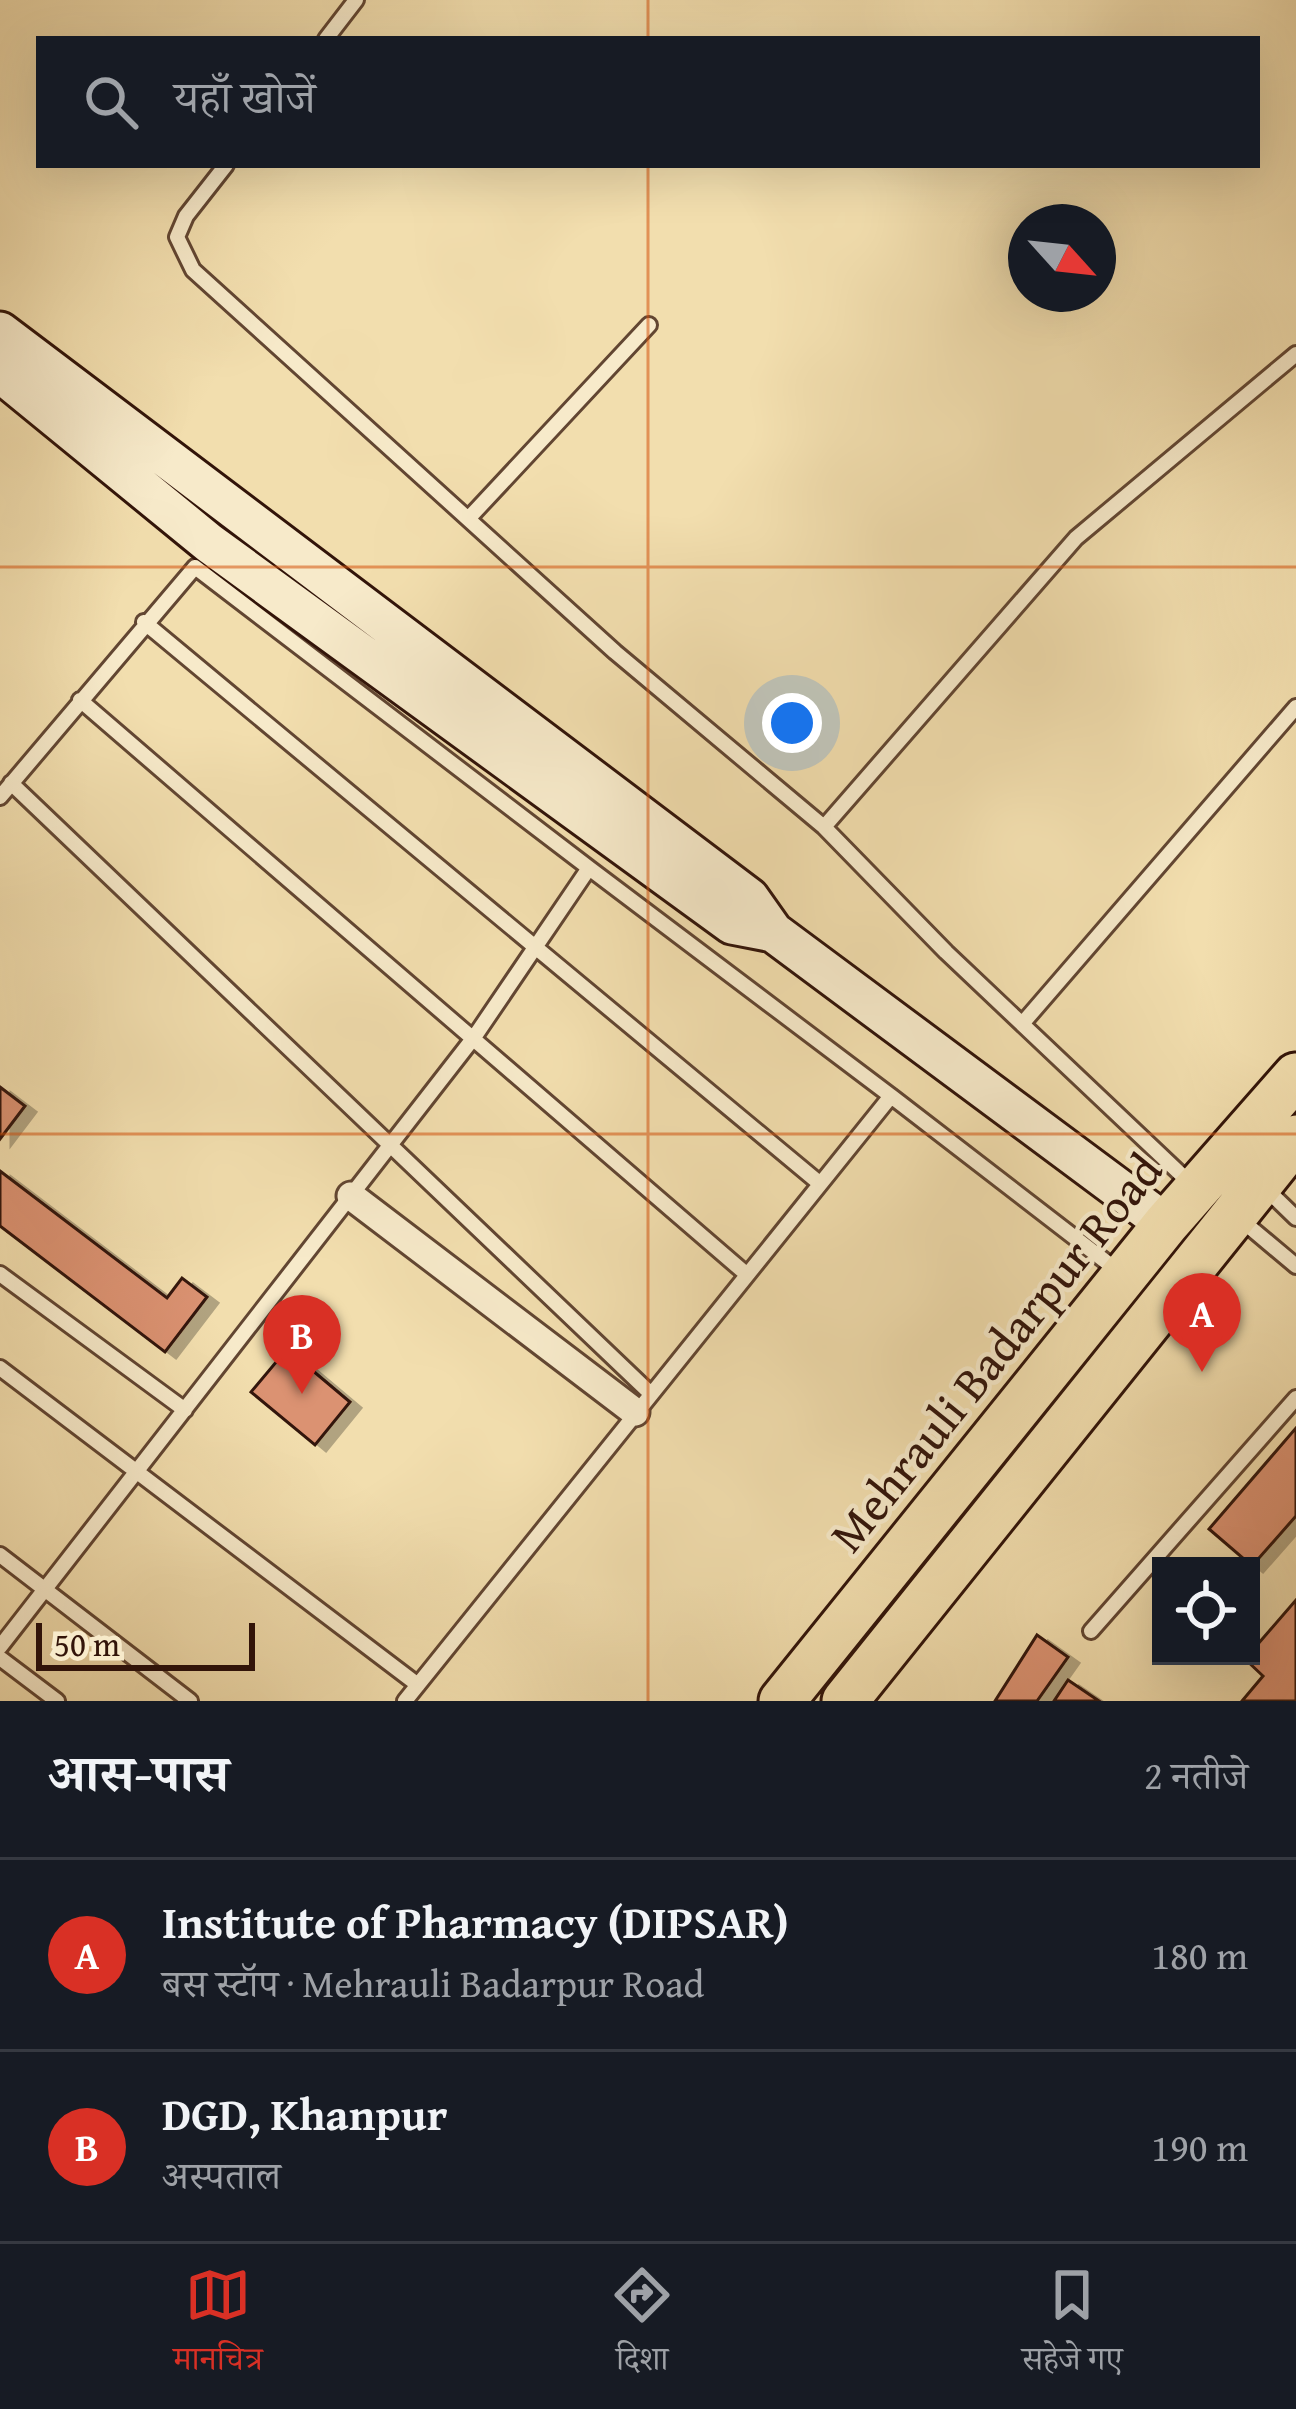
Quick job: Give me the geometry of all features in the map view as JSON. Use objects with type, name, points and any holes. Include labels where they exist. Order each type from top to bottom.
[{"type":"main road","name":"Mehrauli Badarpur Road","points":[[845,1701],[1230,1195],[1296,1076]]},
{"type":"main road","name":"Mehrauli Badarpur Road","points":[[782,1701],[1166,1224],[1230,1195],[1296,1138]]},
{"type":"street","points":[[0,332],[609,838]]},
{"type":"street","points":[[0,372],[209,543],[609,838],[749,898],[773,932],[1166,1224]]},
{"type":"street","points":[[351,1196],[642,1403]]},
{"type":"lane","points":[[328,36],[356,0]]},
{"type":"lane","points":[[224,168],[186,217],[178,237],[193,271],[468,519],[824,827],[1022,1024],[1230,1195],[1296,1266]]},
{"type":"lane","points":[[468,519],[649,325]]},
{"type":"lane","points":[[824,827],[1076,538],[1296,354]]},
{"type":"lane","points":[[0,796],[195,567],[609,838],[891,1096],[1124,1276]]},
{"type":"lane","points":[[144,622],[534,951],[818,1182]]},
{"type":"lane","points":[[80,700],[745,1273]]},
{"type":"lane","points":[[1022,1024],[1296,707]]},
{"type":"lane","points":[[11,783],[390,1146],[642,1403]]},
{"type":"lane","points":[[0,1647],[475,1036],[609,838]]},
{"type":"lane","points":[[405,1701],[891,1096]]},
{"type":"lane","points":[[1230,1195],[1296,1218]]},
{"type":"lane","points":[[0,1274],[184,1410]]},
{"type":"lane","points":[[0,1368],[418,1685]]},
{"type":"lane","points":[[1090,1630],[1296,1398]]},
{"type":"lane","points":[[0,1555],[42,1592],[190,1701]]},
{"type":"lane","points":[[0,1658],[57,1701]]},
{"type":"building","points":[[0,1087],[25,1106],[0,1139]]},
{"type":"building","points":[[0,1171],[167,1298],[182,1278],[207,1297],[165,1352],[0,1226]]},
{"type":"building","points":[[287,1349],[350,1402],[315,1445],[251,1392]]},
{"type":"building","points":[[1296,1428],[1296,1516],[1260,1557],[1242,1557],[1209,1529]]},
{"type":"building","points":[[1296,1600],[1296,1701],[1242,1701],[1263,1676],[1251,1665],[1260,1665],[1260,1642]]},
{"type":"building","points":[[1037,1635],[1068,1657],[1037,1701],[995,1701]]},
{"type":"building","points":[[1068,1680],[1099,1701],[1054,1701]]},
{"type":"place","name":"Institute of Pharmacy (DIPSAR)","points":[[1202,1372]]},
{"type":"place","name":"DGD, Khanpur","points":[[302,1394]]}]
